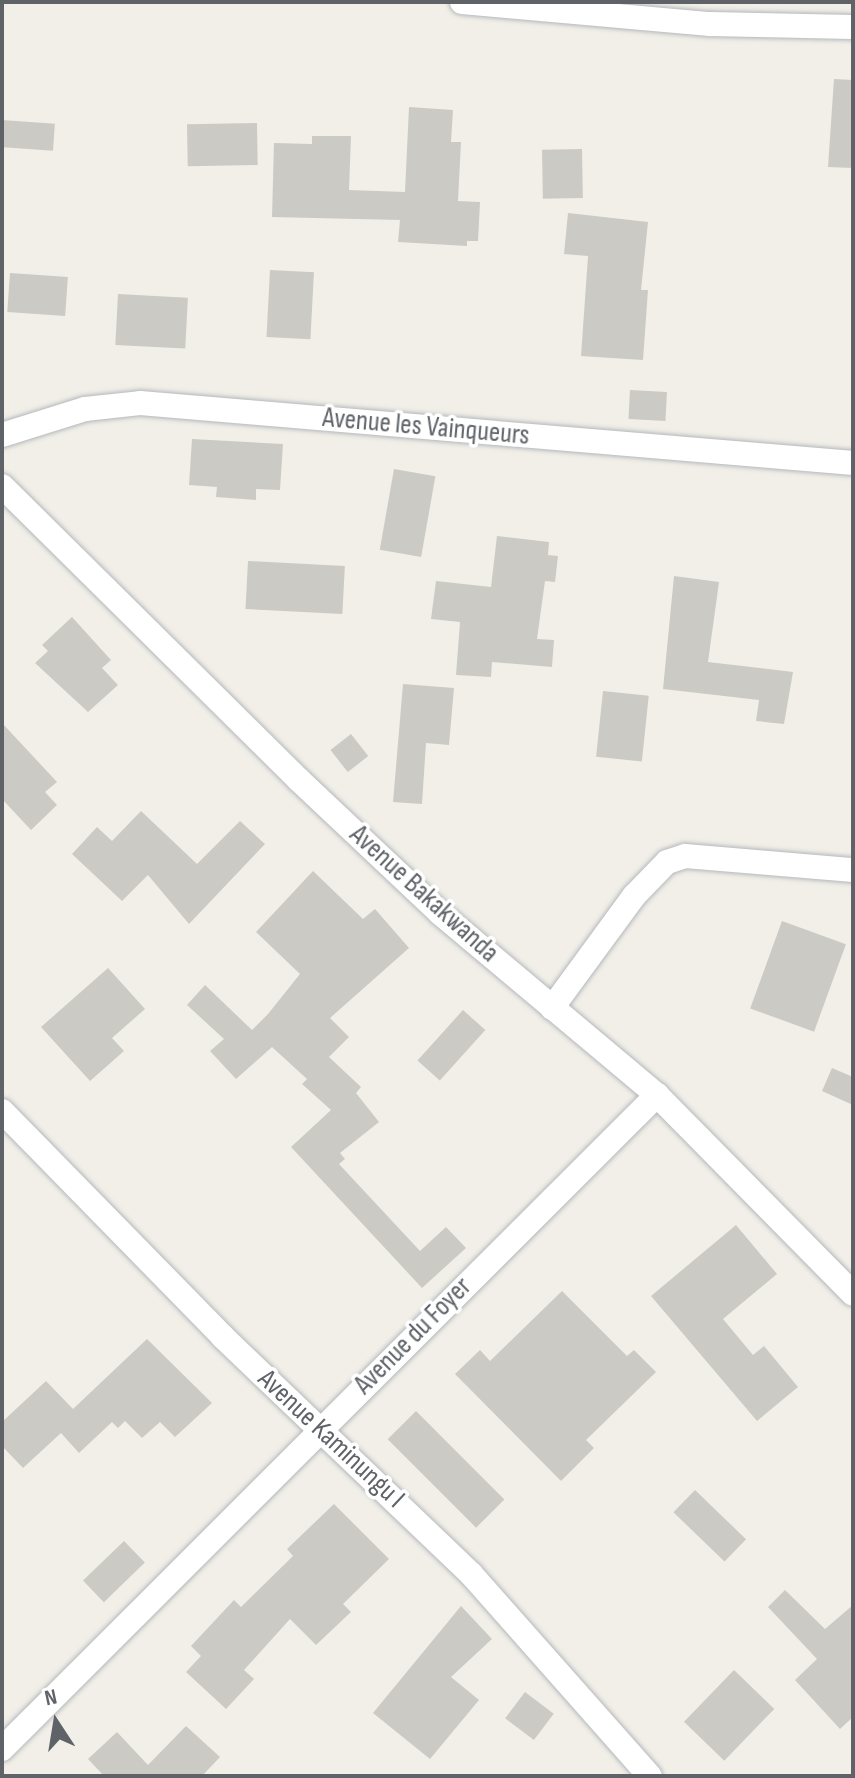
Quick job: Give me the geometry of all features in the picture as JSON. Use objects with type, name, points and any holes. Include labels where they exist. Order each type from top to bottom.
[{"type":"street","points":[[462,2],[710,24],[853,27]]},
{"type":"street","name":"Avenue les Vainqueurs","points":[[2,435],[85,409],[140,403],[853,463]]},
{"type":"street","name":"Avenue Bakakwanda","points":[[2,486],[299,780],[552,1008],[657,1095],[849,1284]]},
{"type":"street","points":[[552,1008],[634,896],[667,862],[685,856],[853,870]]},
{"type":"street","name":"Avenue du Foyer","points":[[2,1749],[321,1427],[657,1095]]},
{"type":"street","name":"Avenue Kaminungu I","points":[[2,1111],[223,1337],[321,1427],[471,1574],[650,1776]]},
{"type":"building","points":[[834,79],[853,80],[853,168],[828,167]]},
{"type":"building","points":[[409,107],[453,110],[451,142],[461,142],[458,201],[480,202],[478,241],[467,241],[467,246],[398,242],[400,220],[272,217],[274,143],[312,144],[312,136],[351,136],[349,190],[405,192]]},
{"type":"building","points":[[2,120],[55,124],[53,151],[2,147]]},
{"type":"building","points":[[257,123],[258,165],[188,166],[187,124]]},
{"type":"building","points":[[582,149],[583,198],[543,199],[542,150]]},
{"type":"building","points":[[568,213],[648,222],[641,290],[648,290],[643,360],[581,356],[588,256],[564,254]]},
{"type":"building","points":[[270,270],[314,272],[310,339],[266,337]]},
{"type":"building","points":[[10,273],[68,277],[65,316],[7,312]]},
{"type":"building","points":[[118,294],[188,298],[185,349],[115,345]]},
{"type":"building","points":[[630,390],[667,392],[665,421],[628,419]]},
{"type":"building","points":[[192,439],[283,444],[280,490],[256,489],[256,500],[216,497],[217,487],[189,485]]},
{"type":"building","points":[[394,469],[435,476],[421,557],[380,550]]},
{"type":"building","points":[[497,536],[549,542],[548,555],[558,556],[555,582],[545,581],[537,639],[554,640],[552,667],[492,662],[491,677],[456,675],[460,622],[431,619],[436,581],[491,587]]},
{"type":"building","points":[[248,561],[345,566],[342,614],[245,609]]},
{"type":"building","points":[[674,576],[719,582],[708,662],[793,672],[784,724],[756,721],[759,700],[663,689]]},
{"type":"building","points":[[72,617],[111,660],[102,668],[118,685],[88,712],[35,663],[48,651],[42,645]]},
{"type":"building","points":[[403,684],[454,688],[449,745],[426,743],[422,804],[393,802]]},
{"type":"building","points":[[603,691],[649,696],[642,761],[596,757]]},
{"type":"building","points":[[2,723],[57,782],[45,792],[57,805],[31,830],[2,799]]},
{"type":"building","points":[[351,734],[368,756],[348,772],[331,750]]},
{"type":"building","points":[[141,811],[197,864],[240,821],[265,844],[189,924],[148,875],[122,901],[72,854],[97,827],[112,841]]},
{"type":"building","points":[[313,871],[363,919],[375,909],[409,948],[330,1018],[349,1037],[329,1057],[361,1087],[356,1093],[379,1122],[340,1153],[345,1159],[339,1164],[420,1251],[446,1227],[466,1248],[422,1288],[291,1147],[331,1110],[302,1084],[307,1079],[272,1047],[236,1079],[210,1051],[224,1039],[187,1005],[205,985],[252,1030],[268,1014],[300,974],[256,932]]},
{"type":"building","points":[[782,921],[846,944],[814,1032],[750,1008]]},
{"type":"building","points":[[108,968],[145,1009],[112,1038],[124,1051],[90,1081],[41,1027]]},
{"type":"building","points":[[463,1010],[485,1030],[440,1081],[417,1061]]},
{"type":"building","points":[[832,1068],[853,1077],[853,1105],[822,1091]]},
{"type":"building","points":[[736,1225],[777,1274],[723,1319],[753,1355],[764,1346],[798,1387],[757,1421],[651,1296]]},
{"type":"building","points":[[562,1291],[627,1356],[634,1350],[656,1372],[586,1440],[594,1448],[561,1481],[455,1374],[480,1350],[490,1361]]},
{"type":"building","points":[[147,1339],[212,1403],[175,1437],[160,1422],[142,1438],[125,1421],[118,1428],[112,1422],[79,1453],[61,1433],[23,1468],[2,1446],[2,1422],[46,1381],[73,1409]]},
{"type":"building","points":[[416,1411],[504,1499],[476,1528],[388,1439]]},
{"type":"building","points":[[695,1490],[746,1539],[725,1562],[673,1512]]},
{"type":"building","points":[[334,1504],[389,1559],[343,1604],[351,1612],[316,1645],[290,1619],[244,1670],[254,1679],[226,1709],[186,1672],[201,1656],[191,1646],[234,1600],[241,1607],[293,1556],[287,1549]]},
{"type":"building","points":[[124,1541],[145,1563],[104,1602],[83,1581]]},
{"type":"building","points":[[785,1590],[825,1629],[853,1605],[853,1717],[840,1729],[795,1680],[817,1659],[768,1607]]},
{"type":"building","points":[[461,1606],[492,1639],[451,1677],[479,1700],[430,1759],[373,1713]]},
{"type":"building","points":[[734,1670],[774,1709],[724,1761],[684,1722]]},
{"type":"building","points":[[525,1692],[554,1714],[534,1740],[505,1718]]},
{"type":"building","points":[[186,1726],[220,1757],[202,1776],[104,1776],[88,1759],[117,1732],[148,1765]]}]
